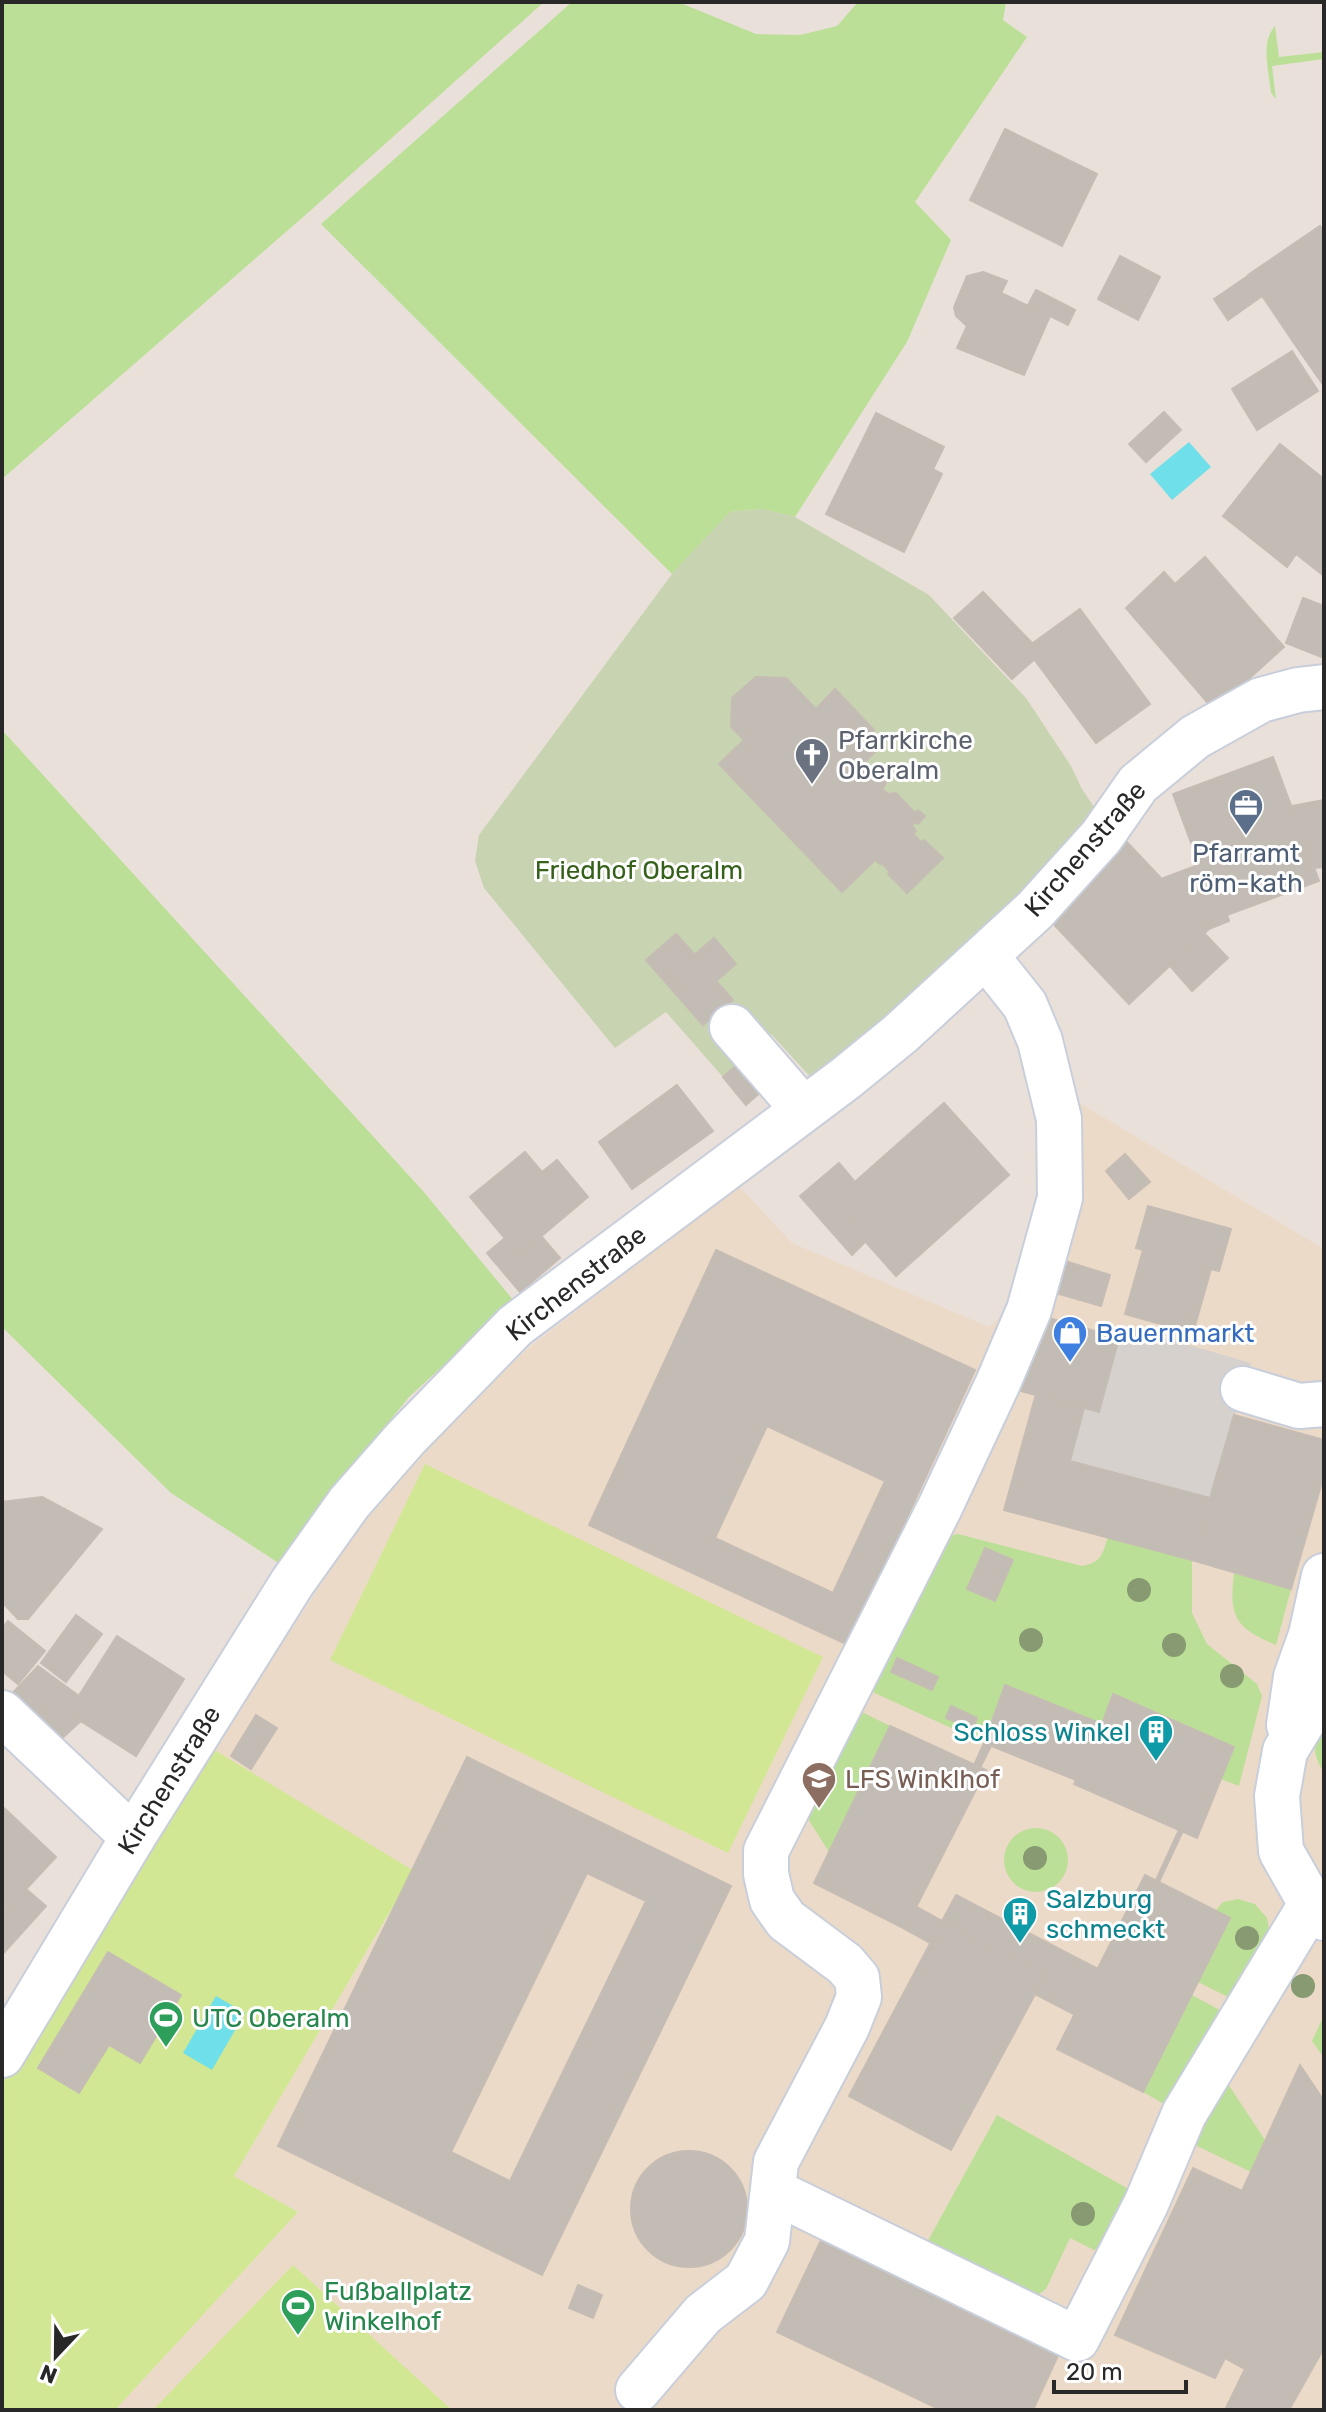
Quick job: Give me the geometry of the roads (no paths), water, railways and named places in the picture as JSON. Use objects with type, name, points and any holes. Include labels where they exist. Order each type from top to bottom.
[{"type":"street","name":"Kirchenstraße","points":[[2,2055],[133,1837],[292,1583],[349,1503],[405,1439],[515,1326],[900,1034],[1035,910],[1101,837],[1138,784],[1195,737],[1261,700],[1324,687]]},
{"type":"street","points":[[638,2390],[703,2314],[746,2281],[767,2241],[776,2162],[847,2027],[859,1997],[857,1978],[845,1964],[786,1920],[772,1900],[766,1874],[766,1851],[940,1507],[998,1383],[1029,1310],[1060,1198],[1059,1119],[1040,1041],[1025,1005],[986,956]]},
{"type":"street","points":[[732,1027],[803,1109]]},
{"type":"street","points":[[1243,1389],[1299,1406],[1324,1404]]},
{"type":"street","points":[[773,2191],[1077,2339],[1146,2204],[1184,2114],[1317,1911],[1281,1851],[1277,1796],[1296,1677],[1311,1635],[1324,1576]]},
{"type":"street","points":[[1285,1751],[1324,1687]]},
{"type":"street","points":[[2,1713],[133,1837]]},
{"type":"water","points":[[1189,442],[1211,467],[1172,500],[1150,474]]},
{"type":"water","points":[[216,1996],[245,2013],[212,2070],[183,2053]]},
{"type":"place","name":"Pfarrkirche Oberalm","points":[[812,786]]},
{"type":"place","name":"Pfarramt röm-kath","points":[[1246,837]]},
{"type":"place","name":"Bauernmarkt","points":[[1070,1364]]},
{"type":"place","name":"Schloss Winkel","points":[[1156,1763]]},
{"type":"place","name":"LFS Winklhof","points":[[819,1810]]},
{"type":"place","name":"Salzburg schmeckt","points":[[1020,1945]]},
{"type":"place","name":"UTC Oberalm","points":[[166,2049]]},
{"type":"place","name":"Fußballplatz Winkelhof","points":[[298,2337]]},
{"type":"park label","name":"Friedhof Oberalm","points":[[639,870]]}]
